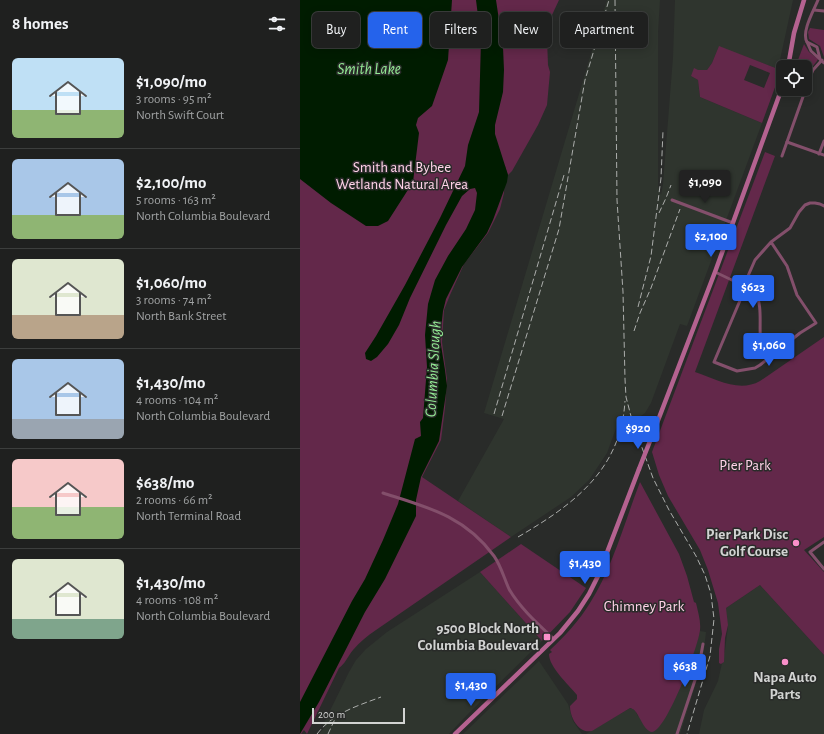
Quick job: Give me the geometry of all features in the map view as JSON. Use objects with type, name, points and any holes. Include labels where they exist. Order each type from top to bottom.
[{"type":"main road","points":[[789,60],[795,29],[804,0]]},
{"type":"main road","points":[[455,734],[554,639],[574,616],[595,584],[733,223],[779,96]]},
{"type":"street","points":[[818,0],[805,32],[805,38],[809,48],[822,61]]},
{"type":"street","points":[[814,10],[824,11]]},
{"type":"street","points":[[807,42],[818,48],[822,61]]},
{"type":"street","points":[[809,48],[813,44]]},
{"type":"street","points":[[814,54],[818,51]]},
{"type":"street","points":[[782,156],[810,77],[813,70],[822,61]]},
{"type":"street","points":[[819,154],[824,140]]},
{"type":"street","points":[[787,142],[824,156]]},
{"type":"street","points":[[672,200],[733,223]]},
{"type":"street","points":[[771,242],[787,266],[797,295],[816,323],[800,333],[758,366],[738,371],[714,362],[755,260],[771,242],[790,228],[798,212],[805,205],[815,203],[824,206]]},
{"type":"street","points":[[714,272],[754,290],[761,310],[760,333],[766,359]]},
{"type":"street","points":[[383,493],[430,508],[461,523],[485,545],[497,561],[510,590],[517,600],[554,639]]},
{"type":"street","points":[[824,542],[810,552],[824,568]]},
{"type":"street","points":[[677,734],[698,671],[702,644]]},
{"type":"shaded area","points":[[607,0],[660,0],[658,32],[658,186],[661,195],[673,57],[675,0],[793,0],[780,60],[776,60],[776,68],[719,47],[707,70],[698,70],[691,76],[698,80],[700,97],[762,123],[687,326],[680,324],[651,403],[645,413],[638,418],[618,423],[607,453],[589,480],[571,497],[511,537],[458,501],[504,419],[484,413],[593,48],[648,48],[648,12],[603,12]]},
{"type":"shaded area","points":[[480,572],[542,641],[449,734],[319,734],[325,727],[323,725],[349,672],[356,660],[366,649],[387,632]]},
{"type":"shaded area","points":[[760,585],[824,655],[824,734],[699,734],[704,710],[718,681],[725,650],[728,627],[723,610]]},
{"type":"shaded area","points":[[700,631],[706,632],[701,667],[680,734],[586,734],[630,708],[635,710],[638,716],[696,645]]},
{"type":"shaded area","points":[[539,661],[568,704],[573,721],[582,734],[463,734]]},
{"type":"green space","name":"Smith and Bybee Wetlands Natural Area","points":[[300,0],[559,0],[552,15],[552,12],[499,12],[499,48],[547,48],[548,65],[550,72],[547,105],[538,125],[512,171],[508,175],[505,166],[504,193],[500,209],[488,233],[464,264],[444,310],[442,342],[447,379],[441,440],[422,477],[511,537],[373,632],[358,644],[339,668],[307,734],[304,730],[300,734]]},
{"type":"green space","points":[[810,28],[824,30],[824,57],[820,46],[809,39],[808,32]]},
{"type":"green space","points":[[804,44],[809,52],[818,59],[813,66],[812,60],[798,60]]},
{"type":"green space","points":[[719,46],[776,68],[776,84],[762,123],[700,97],[698,80],[691,76],[694,68],[698,70],[707,70],[712,63]],"holes":[[[750,65],[770,73],[764,88],[744,80]]]},
{"type":"green space","name":"Pier Park","points":[[765,152],[775,156],[695,372],[728,384],[744,386],[752,384],[760,381],[824,337],[824,537],[804,550],[824,572],[824,655],[760,585],[726,608],[728,625],[725,638],[724,662],[721,664],[719,663],[719,649],[722,634],[718,603],[708,570],[700,550],[668,496],[659,475],[652,452]]},
{"type":"green space","name":"Chimney Park","points":[[640,482],[679,554],[694,602],[696,603],[700,620],[700,630],[694,652],[681,687],[673,704],[658,728],[652,732],[649,731],[644,726],[635,711],[630,708],[592,731],[587,731],[579,728],[570,711],[570,706],[577,699],[577,695],[555,670],[549,654],[552,652],[550,650],[581,616],[598,590],[612,560]]},
{"type":"green space","points":[[521,544],[586,588],[570,612],[542,641],[480,572]]},
{"type":"water","name":"Smith Lake","points":[[300,0],[452,0],[451,12],[430,12],[430,48],[449,48],[448,60],[432,106],[418,118],[416,125],[419,133],[413,182],[388,221],[378,226],[366,226],[331,203],[300,179]]},
{"type":"water","name":"Columbia Slough","points":[[476,0],[496,0],[499,20],[499,48],[503,48],[504,70],[503,92],[495,125],[495,134],[508,175],[507,182],[487,233],[462,267],[446,299],[440,339],[447,386],[439,441],[421,477],[416,500],[416,516],[385,579],[365,612],[319,702],[300,734],[300,702],[352,601],[365,579],[383,540],[398,504],[415,439],[421,436],[420,422],[423,418],[427,367],[425,335],[428,304],[435,280],[448,256],[466,229],[475,210],[477,193],[475,188],[470,189],[462,196],[410,298],[399,325],[388,344],[377,357],[371,361],[366,359],[365,353],[405,285],[465,166],[468,145],[479,112],[481,48],[491,48],[491,12],[478,12]]},
{"type":"railway","points":[[502,416],[559,229],[585,80],[609,0]]},
{"type":"railway","points":[[615,0],[617,200],[623,292],[626,397],[632,420],[653,478],[705,575],[711,594],[714,619],[710,656],[687,734]]},
{"type":"railway","points":[[638,307],[651,256],[661,178],[663,131]]},
{"type":"railway","points":[[494,414],[564,175]]},
{"type":"railway","points":[[659,213],[671,185]]},
{"type":"railway","points":[[634,331],[680,209]]},
{"type":"railway","points":[[518,537],[557,512],[591,483],[604,466],[614,447],[622,425],[625,401]]},
{"type":"railway","points":[[317,734],[338,715],[354,707],[381,697]]},
{"type":"railway","points":[[328,734],[335,719]]},
{"type":"place","name":"Pier Park Disc Golf Course","points":[[796,543]]},
{"type":"place","name":"9500 Block North Columbia Boulevard","points":[[547,637]]},
{"type":"place","name":"Napa Auto Parts","points":[[785,662]]}]
